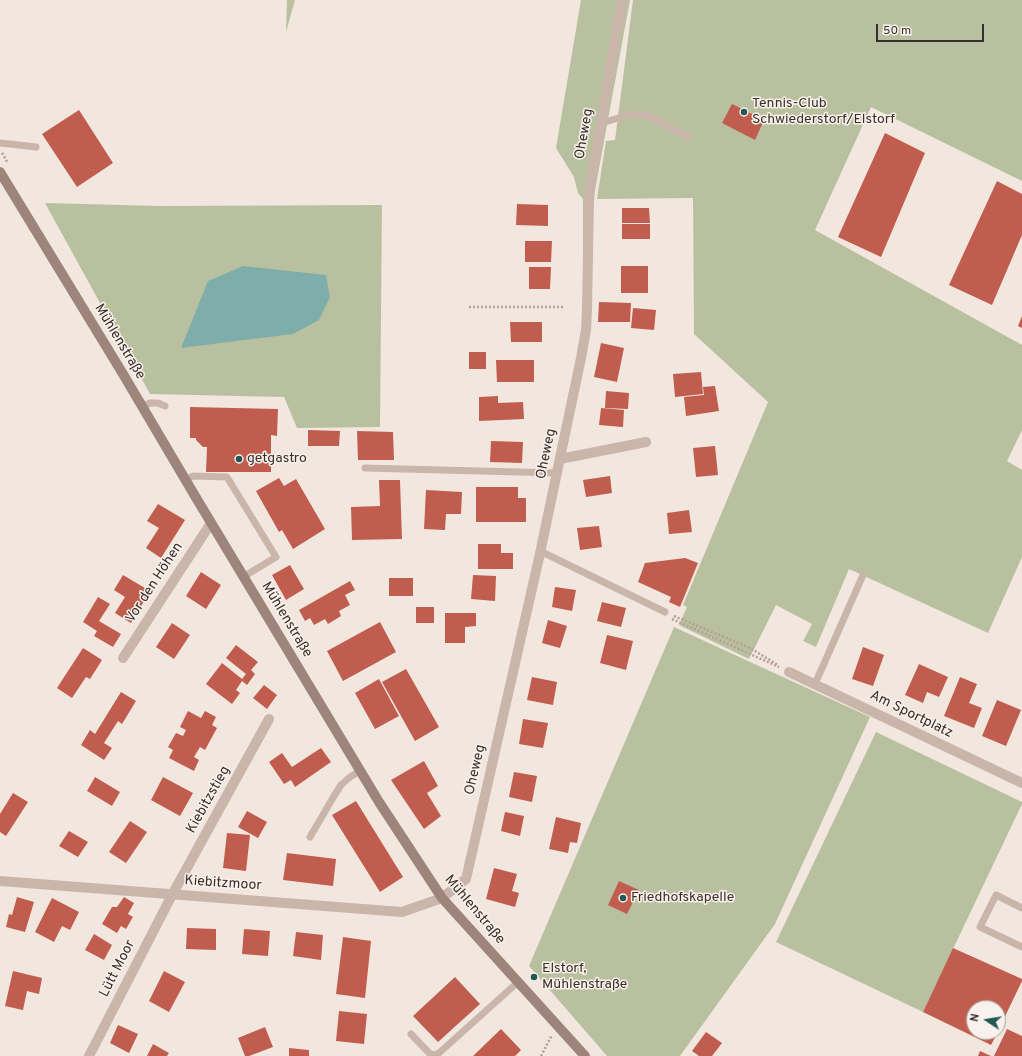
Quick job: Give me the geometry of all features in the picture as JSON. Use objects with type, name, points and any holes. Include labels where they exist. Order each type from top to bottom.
[{"type":"main road","name":"Mühlenstraße","points":[[0,172],[360,771],[442,898],[585,1056]]},
{"type":"street","name":"Oheweg","points":[[442,898],[466,879],[540,551],[581,358],[586,330],[590,186],[622,0]]},
{"type":"street","points":[[560,458],[646,442]]},
{"type":"street","name":"Vor den Höhen","points":[[123,658],[211,523]]},
{"type":"street","name":"Am Sportplatz","points":[[788,672],[1022,783]]},
{"type":"street","name":"Kiebitzstieg","points":[[172,895],[269,719]]},
{"type":"street","name":"Kiebitzmoor","points":[[0,881],[402,912],[442,898]]},
{"type":"street","name":"Lütt Moor","points":[[89,1056],[172,895]]},
{"type":"lane","points":[[602,123],[628,115],[641,114],[646,115],[688,137]]},
{"type":"lane","points":[[0,143],[36,147]]},
{"type":"lane","points":[[142,407],[150,403],[158,403],[165,406]]},
{"type":"lane","points":[[365,468],[557,473]]},
{"type":"lane","points":[[186,480],[193,476],[227,477],[276,557],[243,576]]},
{"type":"lane","points":[[540,551],[665,612]]},
{"type":"lane","points":[[814,684],[863,575]]},
{"type":"lane","points":[[310,838],[341,785],[360,771]]},
{"type":"lane","points":[[1022,908],[996,895],[980,927],[1022,947]]},
{"type":"lane","points":[[411,1034],[430,1054],[434,1055],[439,1053],[518,982]]},
{"type":"path","points":[[469,307],[564,308]]},
{"type":"path","points":[[665,612],[750,648],[788,672]]},
{"type":"path","points":[[541,1056],[557,1026]]},
{"type":"green space","points":[[287,0],[295,0],[286,32]]},
{"type":"green space","points":[[581,0],[630,0],[589,223],[583,309],[583,199],[578,193],[574,177],[556,148]]},
{"type":"green space","points":[[633,0],[1022,0],[1022,181],[871,107],[815,230],[1022,345],[1022,430],[1007,461],[1022,470],[1022,557],[988,633],[849,569],[816,647],[803,641],[812,624],[776,605],[749,659],[679,625],[687,607],[683,605],[768,402],[694,334],[693,198],[597,199],[606,141],[615,140]]},
{"type":"green space","points":[[45,203],[160,206],[382,205],[380,427],[297,428],[284,397],[150,394]]},
{"type":"green space","points":[[674,627],[870,717],[775,924],[680,1056],[607,1056],[529,966]]},
{"type":"green space","points":[[876,732],[1022,802],[923,1012],[776,942]]},
{"type":"water","points":[[243,266],[326,275],[330,297],[319,320],[293,334],[181,348],[208,281]]},
{"type":"building","name":"Tennis-Club Schwiederstorf/Elstorf","points":[[732,104],[764,120],[755,140],[722,123]]},
{"type":"building","points":[[79,110],[113,163],[77,187],[42,134]]},
{"type":"building","points":[[885,133],[925,153],[881,257],[838,237]]},
{"type":"building","points":[[997,181],[1022,194],[1022,235],[992,305],[949,285]]},
{"type":"building","points":[[517,204],[548,205],[548,226],[516,225]]},
{"type":"building","points":[[622,208],[649,208],[650,223],[622,223]]},
{"type":"building","points":[[622,224],[650,224],[650,239],[622,239]]},
{"type":"building","points":[[525,241],[552,241],[551,262],[525,262]]},
{"type":"building","points":[[621,266],[648,266],[648,293],[621,293]]},
{"type":"building","points":[[529,267],[551,267],[550,289],[529,289]]},
{"type":"building","points":[[599,302],[631,303],[630,322],[598,322]]},
{"type":"building","points":[[633,308],[656,310],[654,330],[631,328]]},
{"type":"building","points":[[1022,316],[1022,328],[1018,326]]},
{"type":"building","points":[[510,322],[542,322],[542,342],[511,342]]},
{"type":"building","points":[[601,343],[624,348],[617,382],[594,377]]},
{"type":"building","points":[[469,352],[486,352],[486,369],[469,369]]},
{"type":"building","points":[[496,360],[534,360],[534,382],[497,382]]},
{"type":"building","points":[[701,372],[703,394],[675,397],[673,374]]},
{"type":"building","points":[[715,386],[719,411],[686,416],[684,397],[704,395],[703,387]]},
{"type":"building","points":[[606,391],[629,393],[628,409],[605,408]]},
{"type":"building","points":[[498,396],[498,403],[523,402],[524,419],[479,421],[479,397]]},
{"type":"building","points":[[190,407],[278,409],[277,436],[271,435],[271,472],[206,472],[207,447],[203,447],[196,440],[196,438],[190,438]]},
{"type":"building","points":[[601,408],[624,410],[623,427],[599,425]]},
{"type":"building","points":[[308,430],[340,431],[339,446],[308,446]]},
{"type":"building","points":[[357,431],[393,432],[394,460],[358,460]]},
{"type":"building","points":[[491,441],[523,442],[522,463],[490,462]]},
{"type":"building","points":[[715,446],[718,475],[696,477],[693,448]]},
{"type":"building","points":[[610,476],[612,493],[586,497],[583,480]]},
{"type":"building","points":[[279,478],[284,486],[296,479],[325,529],[293,549],[282,530],[279,532],[256,491]]},
{"type":"building","points":[[379,480],[400,480],[402,539],[352,540],[351,507],[380,506]]},
{"type":"building","points":[[476,487],[518,487],[518,498],[526,498],[526,522],[476,522]]},
{"type":"building","points":[[426,490],[462,492],[461,514],[446,514],[445,530],[424,529]]},
{"type":"building","points":[[158,504],[185,520],[161,558],[146,548],[159,528],[147,521]]},
{"type":"building","points":[[689,510],[692,532],[669,534],[667,513]]},
{"type":"building","points":[[599,526],[602,547],[580,550],[577,528]]},
{"type":"building","points":[[478,544],[501,544],[501,553],[513,553],[513,569],[478,569]]},
{"type":"building","points":[[685,558],[698,563],[680,607],[669,602],[671,597],[638,582],[645,563]]},
{"type":"building","points":[[290,565],[304,589],[286,600],[272,575]]},
{"type":"building","points":[[201,572],[221,585],[206,609],[186,596]]},
{"type":"building","points":[[123,575],[150,591],[131,623],[115,613],[125,597],[114,590]]},
{"type":"building","points":[[473,575],[496,576],[495,601],[471,599]]},
{"type":"building","points":[[389,578],[413,578],[413,596],[389,596]]},
{"type":"building","points":[[350,581],[355,590],[345,595],[350,605],[339,611],[341,616],[328,624],[325,619],[314,625],[310,618],[305,621],[299,610]]},
{"type":"building","points":[[555,587],[576,590],[572,611],[552,607]]},
{"type":"building","points":[[98,597],[110,604],[99,621],[121,634],[113,647],[94,636],[97,631],[83,622]]},
{"type":"building","points":[[602,602],[626,608],[621,627],[597,621]]},
{"type":"building","points":[[416,607],[434,607],[434,623],[416,623]]},
{"type":"building","points":[[445,613],[476,613],[476,626],[465,627],[465,643],[445,643]]},
{"type":"building","points":[[548,620],[567,626],[560,648],[542,643]]},
{"type":"building","points":[[380,622],[396,652],[343,681],[327,651]]},
{"type":"building","points":[[172,623],[190,635],[174,659],[156,647]]},
{"type":"building","points":[[607,635],[633,641],[626,670],[600,663]]},
{"type":"building","points":[[236,645],[258,662],[251,670],[255,674],[247,685],[242,681],[236,690],[240,693],[232,704],[206,684],[222,663],[242,679],[246,674],[226,658]]},
{"type":"building","points":[[863,647],[884,655],[873,686],[852,679]]},
{"type":"building","points":[[83,648],[102,660],[90,679],[86,677],[72,698],[57,688]]},
{"type":"building","points":[[919,664],[948,677],[939,697],[927,692],[923,703],[905,695]]},
{"type":"building","points":[[406,669],[439,727],[415,741],[382,682]]},
{"type":"building","points":[[532,677],[557,682],[553,705],[527,700]]},
{"type":"building","points":[[960,677],[977,684],[969,703],[982,708],[974,728],[944,716]]},
{"type":"building","points":[[379,679],[399,716],[375,729],[355,693]]},
{"type":"building","points":[[264,685],[277,695],[267,709],[253,698]]},
{"type":"building","points":[[121,692],[136,701],[122,724],[118,721],[104,743],[112,748],[104,760],[81,745],[90,730],[95,734]]},
{"type":"building","points":[[997,700],[1021,710],[1006,746],[982,736]]},
{"type":"building","points":[[188,711],[201,718],[205,711],[216,717],[212,725],[217,728],[205,750],[200,747],[194,757],[199,760],[194,771],[169,758],[173,750],[168,747],[176,733],[183,736],[186,730],[180,727]]},
{"type":"building","points":[[523,719],[548,723],[543,748],[519,744]]},
{"type":"building","points":[[321,748],[331,762],[295,787],[291,780],[284,784],[269,762],[282,753],[292,767]]},
{"type":"building","points":[[424,761],[438,786],[427,793],[441,816],[424,829],[391,780]]},
{"type":"building","points":[[514,772],[537,776],[532,802],[509,797]]},
{"type":"building","points":[[95,777],[120,792],[112,806],[87,791]]},
{"type":"building","points":[[163,777],[193,793],[180,816],[151,800]]},
{"type":"building","points":[[13,793],[28,802],[6,836],[0,832],[0,814]]},
{"type":"building","points":[[356,801],[403,877],[380,892],[332,815]]},
{"type":"building","points":[[247,811],[267,822],[258,838],[238,827]]},
{"type":"building","points":[[505,812],[524,816],[520,836],[501,831]]},
{"type":"building","points":[[556,817],[581,823],[577,843],[570,842],[568,853],[549,849]]},
{"type":"building","points":[[130,821],[147,832],[126,863],[109,852]]},
{"type":"building","points":[[69,831],[88,842],[78,857],[59,846]]},
{"type":"building","points":[[227,833],[250,835],[246,871],[223,868]]},
{"type":"building","points":[[287,853],[336,859],[333,886],[283,880]]},
{"type":"building","points":[[494,868],[517,874],[512,891],[519,893],[515,907],[486,899]]},
{"type":"building","name":"Friedhofskapelle","points":[[619,881],[639,890],[627,914],[608,905]]},
{"type":"building","points":[[17,897],[34,902],[25,932],[6,927],[9,914],[12,915]]},
{"type":"building","points":[[124,897],[134,903],[128,914],[133,917],[126,929],[121,926],[117,933],[102,924],[112,907],[117,907]]},
{"type":"building","points":[[52,898],[79,912],[70,930],[62,926],[54,942],[35,932]]},
{"type":"building","points":[[187,928],[216,929],[216,950],[186,949]]},
{"type":"building","points":[[244,929],[270,931],[268,956],[242,954]]},
{"type":"building","points":[[296,932],[323,935],[321,960],[293,956]]},
{"type":"building","points":[[94,934],[112,945],[104,960],[85,950]]},
{"type":"building","points":[[343,937],[371,941],[365,998],[336,994]]},
{"type":"building","points":[[953,948],[1022,979],[1006,1014],[1006,1000],[966,1000],[966,1033],[923,1012]]},
{"type":"building","points":[[13,971],[42,978],[39,994],[27,991],[23,1010],[5,1006]]},
{"type":"building","points":[[164,971],[185,982],[169,1012],[149,1001]]},
{"type":"building","points":[[455,977],[480,1004],[438,1042],[413,1016]]},
{"type":"building","points":[[339,1011],[367,1014],[364,1044],[336,1041]]},
{"type":"building","points":[[118,1025],[138,1034],[129,1053],[110,1043]]},
{"type":"building","points":[[265,1027],[273,1047],[249,1056],[245,1056],[238,1038]]},
{"type":"building","points":[[501,1029],[521,1050],[515,1056],[473,1056]]},
{"type":"building","points":[[1007,1029],[1022,1036],[1022,1056],[994,1056],[1002,1040],[1006,1040]]},
{"type":"building","points":[[706,1032],[722,1043],[712,1056],[699,1056],[692,1051]]},
{"type":"building","points":[[981,1040],[994,1040],[991,1045]]},
{"type":"building","points":[[153,1044],[169,1053],[167,1056],[147,1056]]},
{"type":"building","points":[[289,1048],[309,1050],[309,1056],[289,1056]]},
{"type":"building","points":[[980,1051],[991,1056],[978,1056]]},
{"type":"place","name":"Tennis-Club Schwiederstorf/Elstorf","points":[[744,112]]},
{"type":"place","name":"getgastro","points":[[239,459]]},
{"type":"place","name":"Friedhofskapelle","points":[[623,898]]},
{"type":"place","name":"Elstorf, Mühlenstraße","points":[[534,977]]}]
